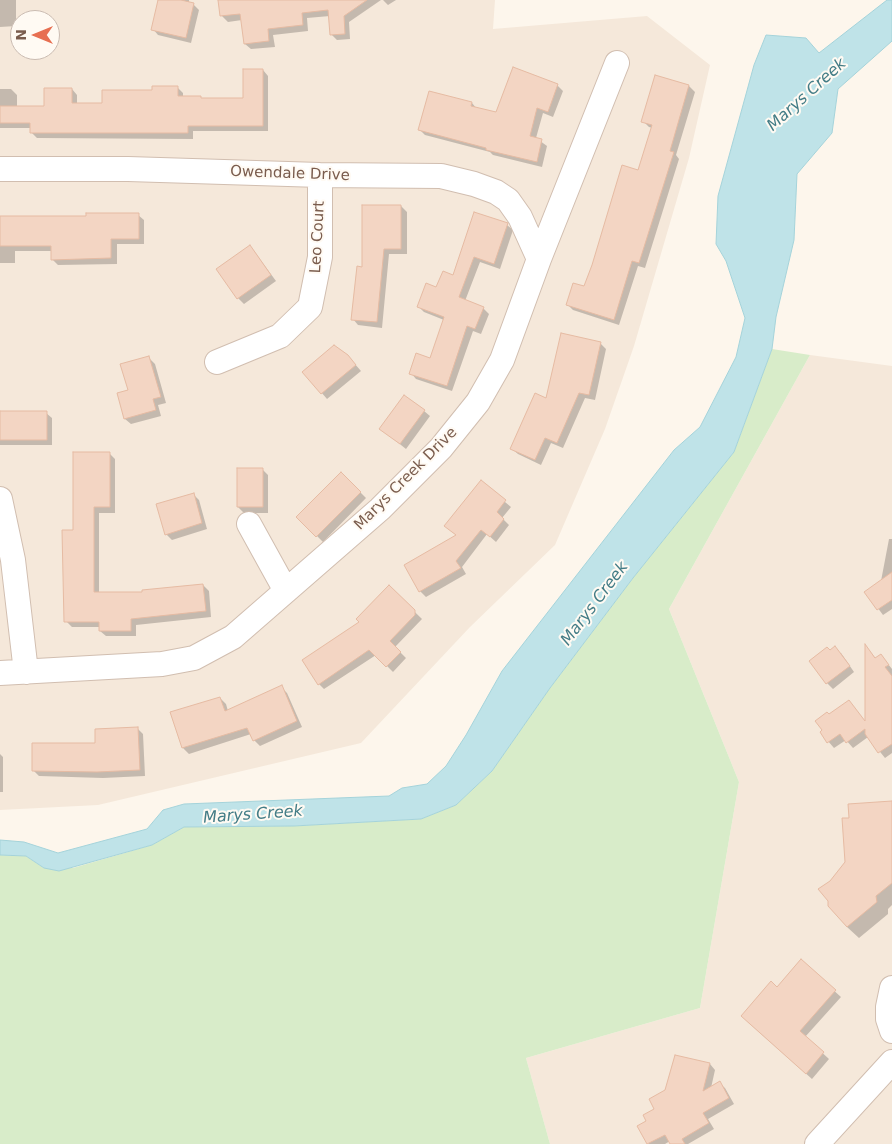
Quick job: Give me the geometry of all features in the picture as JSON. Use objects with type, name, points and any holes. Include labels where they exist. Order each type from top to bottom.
[{"type":"street","name":"Marys Creek Drive","points":[[0,673],[162,664],[194,658],[233,637],[380,509],[441,448],[478,402],[502,360],[539,258],[617,63]]},
{"type":"street","name":"Owendale Drive","points":[[0,169],[128,169],[320,175],[441,176],[474,184],[496,192],[508,200],[520,217],[539,258]]},
{"type":"street","name":"Leo Court","points":[[216,362],[280,336],[310,307],[320,257],[320,175]]},
{"type":"street","points":[[0,499],[13,560],[26,672]]},
{"type":"street","points":[[249,524],[286,591]]},
{"type":"street","points":[[892,988],[888,1007],[888,1019],[892,1030]]},
{"type":"street","points":[[817,1144],[892,1062]]},
{"type":"shaded area","points":[[0,0],[495,0],[493,29],[647,16],[710,65],[689,158],[634,346],[605,429],[555,545],[470,627],[361,743],[98,805],[0,810]]},
{"type":"shaded area","points":[[810,355],[892,366],[892,1144],[550,1144],[526,1058],[700,1008],[739,782],[669,609]]},
{"type":"green space","points":[[772,349],[810,355],[669,609],[739,782],[700,1008],[526,1058],[550,1144],[0,1144],[0,855],[26,856],[44,868],[73,868],[152,845],[184,827],[294,826],[421,819],[456,805],[492,771],[550,688],[633,578],[734,452]]},
{"type":"water","name":"Marys Creek","points":[[887,0],[892,0],[892,41],[838,89],[832,133],[797,174],[794,240],[776,317],[772,349],[734,452],[633,578],[550,688],[492,771],[456,805],[421,819],[294,826],[184,827],[152,845],[59,871],[44,868],[26,856],[0,855],[0,840],[24,842],[58,853],[147,829],[163,810],[184,804],[389,796],[402,788],[427,784],[446,766],[502,671],[674,450],[700,427],[736,357],[745,318],[726,261],[716,244],[718,196],[754,65],[766,35],[806,38],[819,53]]},
{"type":"building","points":[[158,0],[181,0],[194,3],[186,38],[151,30]]},
{"type":"building","points":[[218,0],[367,0],[344,16],[345,34],[330,35],[328,10],[302,13],[303,25],[268,29],[269,41],[244,44],[240,14],[220,16]]},
{"type":"building","points":[[513,67],[558,84],[548,112],[537,108],[530,136],[542,139],[537,162],[486,150],[486,148],[418,130],[429,91],[472,102],[471,106],[496,112]]},
{"type":"building","points":[[243,69],[263,69],[263,126],[188,126],[188,133],[30,133],[30,123],[0,123],[0,106],[44,106],[44,88],[72,88],[72,103],[102,103],[102,90],[152,90],[152,86],[178,86],[178,96],[243,98]]},
{"type":"building","points":[[655,75],[689,85],[670,151],[674,152],[639,263],[632,261],[614,320],[566,305],[573,283],[584,286],[622,165],[638,170],[652,125],[641,122]]},
{"type":"building","points":[[362,205],[401,205],[401,249],[384,249],[377,322],[351,320],[357,266],[362,267]]},
{"type":"building","points":[[474,212],[508,223],[494,264],[474,257],[459,297],[484,307],[475,329],[467,326],[447,386],[409,374],[416,353],[430,358],[444,317],[417,307],[426,283],[436,287],[443,271],[453,275]]},
{"type":"building","points":[[86,213],[139,213],[139,239],[111,239],[111,258],[51,260],[51,246],[0,246],[0,216],[86,216]]},
{"type":"building","points":[[250,245],[271,275],[237,299],[216,269]]},
{"type":"building","points":[[561,333],[601,342],[589,395],[579,393],[557,443],[545,438],[535,460],[510,449],[535,393],[546,398]]},
{"type":"building","points":[[334,345],[348,355],[356,365],[321,394],[302,372]]},
{"type":"building","points":[[149,356],[161,397],[153,399],[156,410],[124,419],[117,393],[128,390],[120,364]]},
{"type":"building","points":[[404,395],[425,410],[400,444],[379,429]]},
{"type":"building","points":[[0,411],[47,411],[47,440],[0,440]]},
{"type":"building","points":[[73,452],[110,452],[110,507],[94,507],[94,592],[142,592],[142,590],[203,584],[206,611],[131,619],[131,631],[99,631],[99,622],[64,622],[62,530],[73,530]]},
{"type":"building","points":[[237,468],[263,468],[263,507],[237,507]]},
{"type":"building","points":[[341,472],[361,492],[316,537],[296,517]]},
{"type":"building","points":[[481,480],[506,500],[497,512],[504,519],[490,537],[481,530],[456,561],[461,568],[419,592],[404,565],[456,535],[444,526]]},
{"type":"building","points":[[194,493],[202,523],[165,535],[156,504]]},
{"type":"building","points":[[892,572],[892,600],[877,610],[864,592]]},
{"type":"building","points":[[389,585],[415,610],[415,615],[390,641],[401,652],[386,667],[369,650],[318,685],[302,660],[359,622],[356,619]]},
{"type":"building","points":[[865,644],[875,658],[881,654],[889,665],[885,667],[892,676],[892,744],[878,753],[865,734],[865,729],[846,743],[840,734],[827,743],[820,732],[822,730],[815,721],[849,700],[865,721]]},
{"type":"building","points":[[835,646],[850,666],[826,684],[809,661],[827,647],[830,650]]},
{"type":"building","points":[[282,685],[297,721],[253,741],[247,728],[182,748],[170,712],[220,697],[225,711]]},
{"type":"building","points":[[138,727],[140,770],[97,772],[32,771],[32,743],[95,743],[95,729]]},
{"type":"building","points":[[892,801],[892,883],[876,896],[877,902],[847,927],[828,906],[828,901],[818,889],[830,881],[845,862],[842,818],[849,818],[848,804]]},
{"type":"building","points":[[801,959],[836,990],[800,1031],[824,1052],[806,1074],[741,1016],[771,981],[777,987]]},
{"type":"building","points":[[675,1055],[710,1063],[703,1091],[720,1081],[729,1098],[703,1113],[709,1123],[682,1139],[685,1144],[670,1144],[665,1135],[647,1144],[637,1126],[646,1121],[643,1115],[654,1109],[649,1099],[665,1090]]}]
